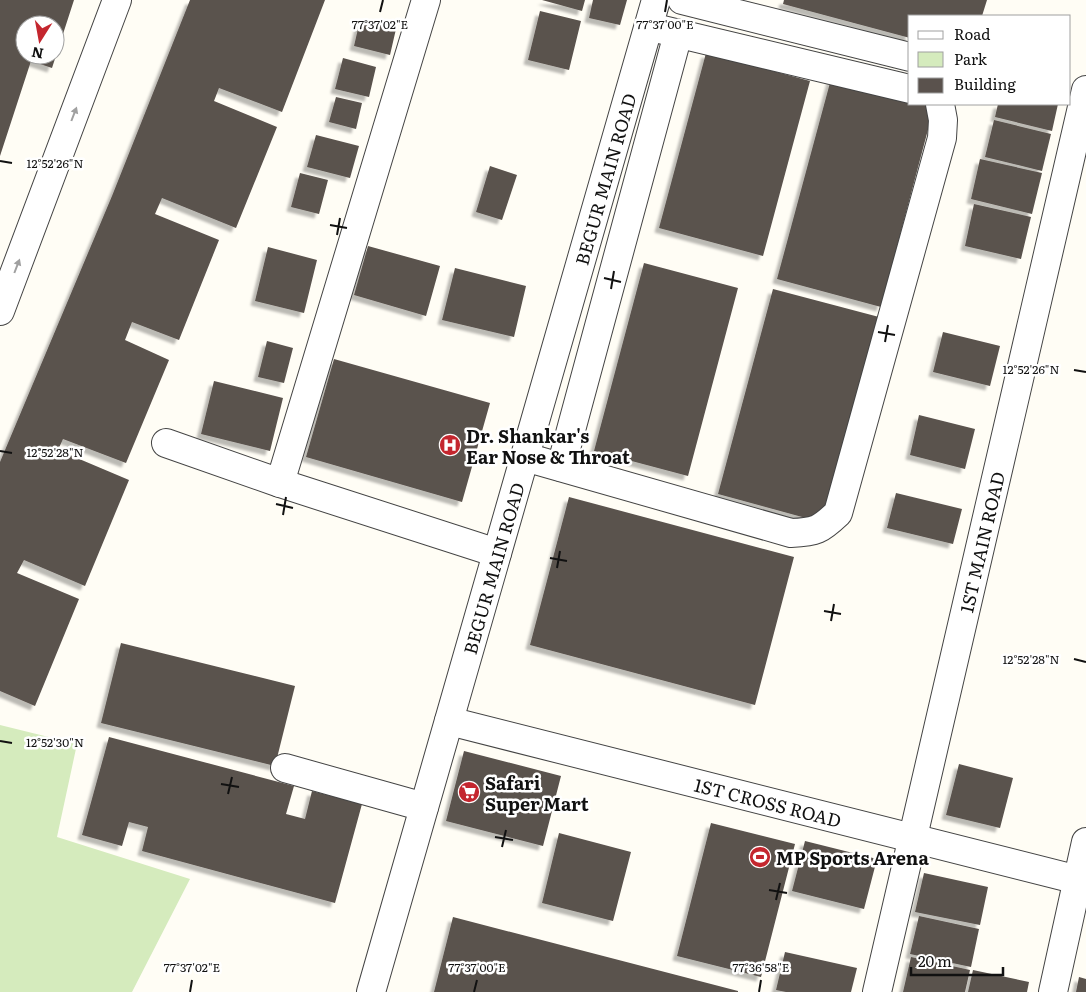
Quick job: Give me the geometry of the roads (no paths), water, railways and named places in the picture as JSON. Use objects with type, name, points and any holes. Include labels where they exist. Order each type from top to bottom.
[{"type":"street","points":[[0,311],[117,0]]},
{"type":"street","points":[[280,483],[426,0]]},
{"type":"street","name":"BEGUR MAIN ROAD","points":[[372,992],[656,0]]},
{"type":"street","points":[[682,0],[731,6],[908,56]]},
{"type":"street","points":[[648,26],[908,89]]},
{"type":"street","points":[[561,467],[678,34]]},
{"type":"street","name":"1ST MAIN ROAD","points":[[876,992],[1086,90]]},
{"type":"street","points":[[525,457],[791,533],[821,529],[838,513],[942,138],[943,120],[940,105]]},
{"type":"street","points":[[166,443],[280,483],[497,553]]},
{"type":"street","name":"1ST CROSS ROAD","points":[[449,721],[1082,881]]},
{"type":"street","points":[[285,768],[424,807]]},
{"type":"street","points":[[1053,992],[1082,881],[1086,842]]},
{"type":"place","name":"Dr. Shankar's Ear Nose & Throat","points":[[450,445]]},
{"type":"place","name":"Safari Super Mart","points":[[469,792]]},
{"type":"place","name":"MP Sports Arena","points":[[760,857]]}]
